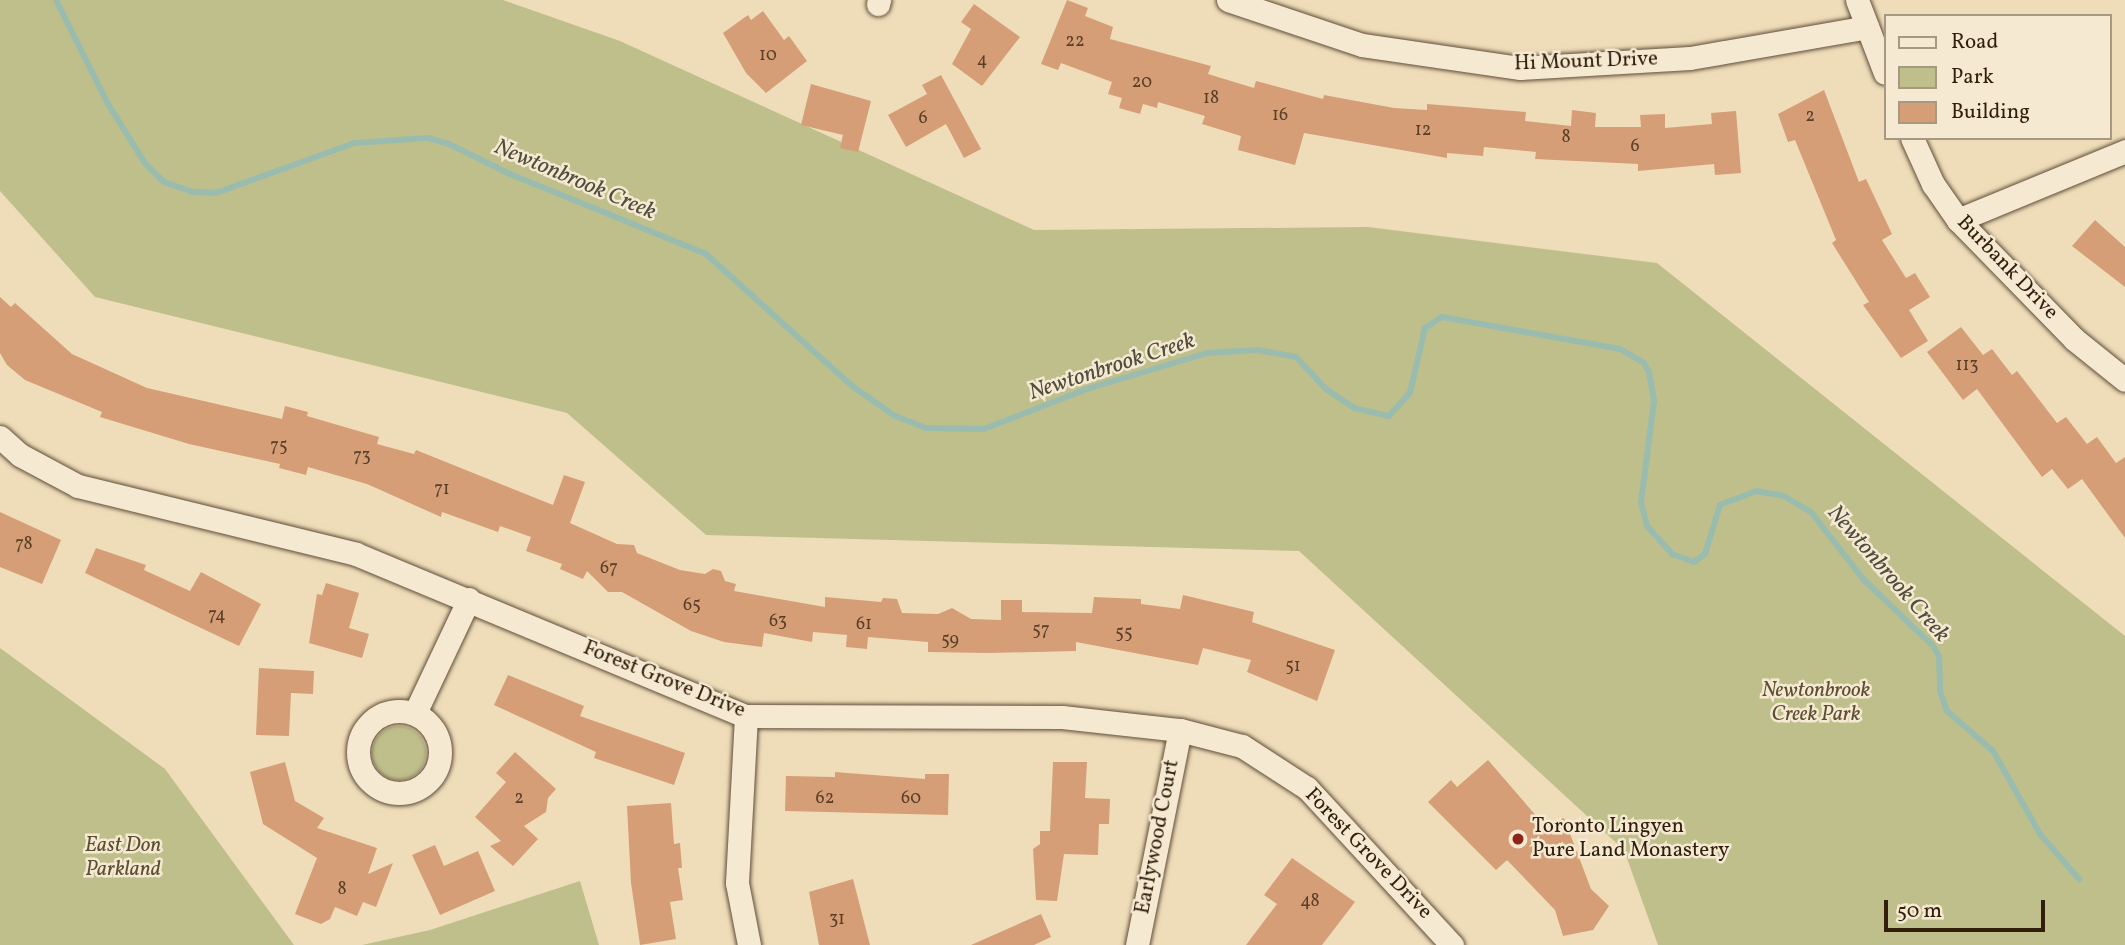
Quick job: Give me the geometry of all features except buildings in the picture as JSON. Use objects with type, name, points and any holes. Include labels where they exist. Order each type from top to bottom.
[{"type":"street","name":"Hi Mount Drive","points":[[1228,0],[1362,45],[1520,68],[1690,58],[1867,27]]},
{"type":"street","points":[[1857,0],[1884,70]]},
{"type":"street","name":"Burbank Drive","points":[[1913,140],[1933,184],[1958,220],[2074,338],[2125,380]]},
{"type":"street","points":[[1958,220],[2125,151]]},
{"type":"street","name":"Forest Grove Drive","points":[[0,437],[20,455],[78,486],[356,554],[469,598],[746,716],[1062,718],[1180,730],[1242,746],[1307,788],[1452,945]]},
{"type":"street","points":[[415,713],[469,598]]},
{"type":"street","points":[[746,716],[737,883],[749,945]]},
{"type":"street","name":"Earlywood Court","points":[[1137,945],[1180,730]]},
{"type":"green space","name":"Newtonbrook Creek Park","points":[[0,0],[503,0],[620,41],[1034,230],[1368,227],[1657,263],[2125,636],[2125,945],[1658,945],[1624,850],[1299,551],[706,535],[567,413],[95,297],[0,191]]},
{"type":"green space","name":"East Don Parkland","points":[[0,648],[165,769],[294,945],[0,945]]},
{"type":"green space","points":[[399,726],[418,734],[426,753],[418,772],[399,780],[380,772],[372,753],[380,734]]},
{"type":"green space","points":[[580,881],[599,945],[362,945],[430,930]]},
{"type":"waterway","name":"Newtonbrook Creek","points":[[56,0],[108,104],[145,163],[164,182],[193,192],[216,193],[354,143],[428,138],[449,144],[510,174],[706,254],[852,386],[895,416],[927,428],[984,429],[1087,389],[1207,353],[1257,350],[1296,357],[1326,389],[1354,408],[1389,416],[1410,393],[1425,328],[1442,317],[1620,349],[1644,363],[1649,372],[1654,401],[1641,502],[1647,526],[1672,554],[1694,562],[1705,554],[1720,505],[1756,491],[1784,496],[1811,512],[1864,580],[1933,646],[1939,656],[1940,691],[1947,711],[1993,751],[2040,834],[2079,879]]},
{"type":"place","name":"Toronto Lingyen Pure Land Monastery","points":[[1518,839]]}]
